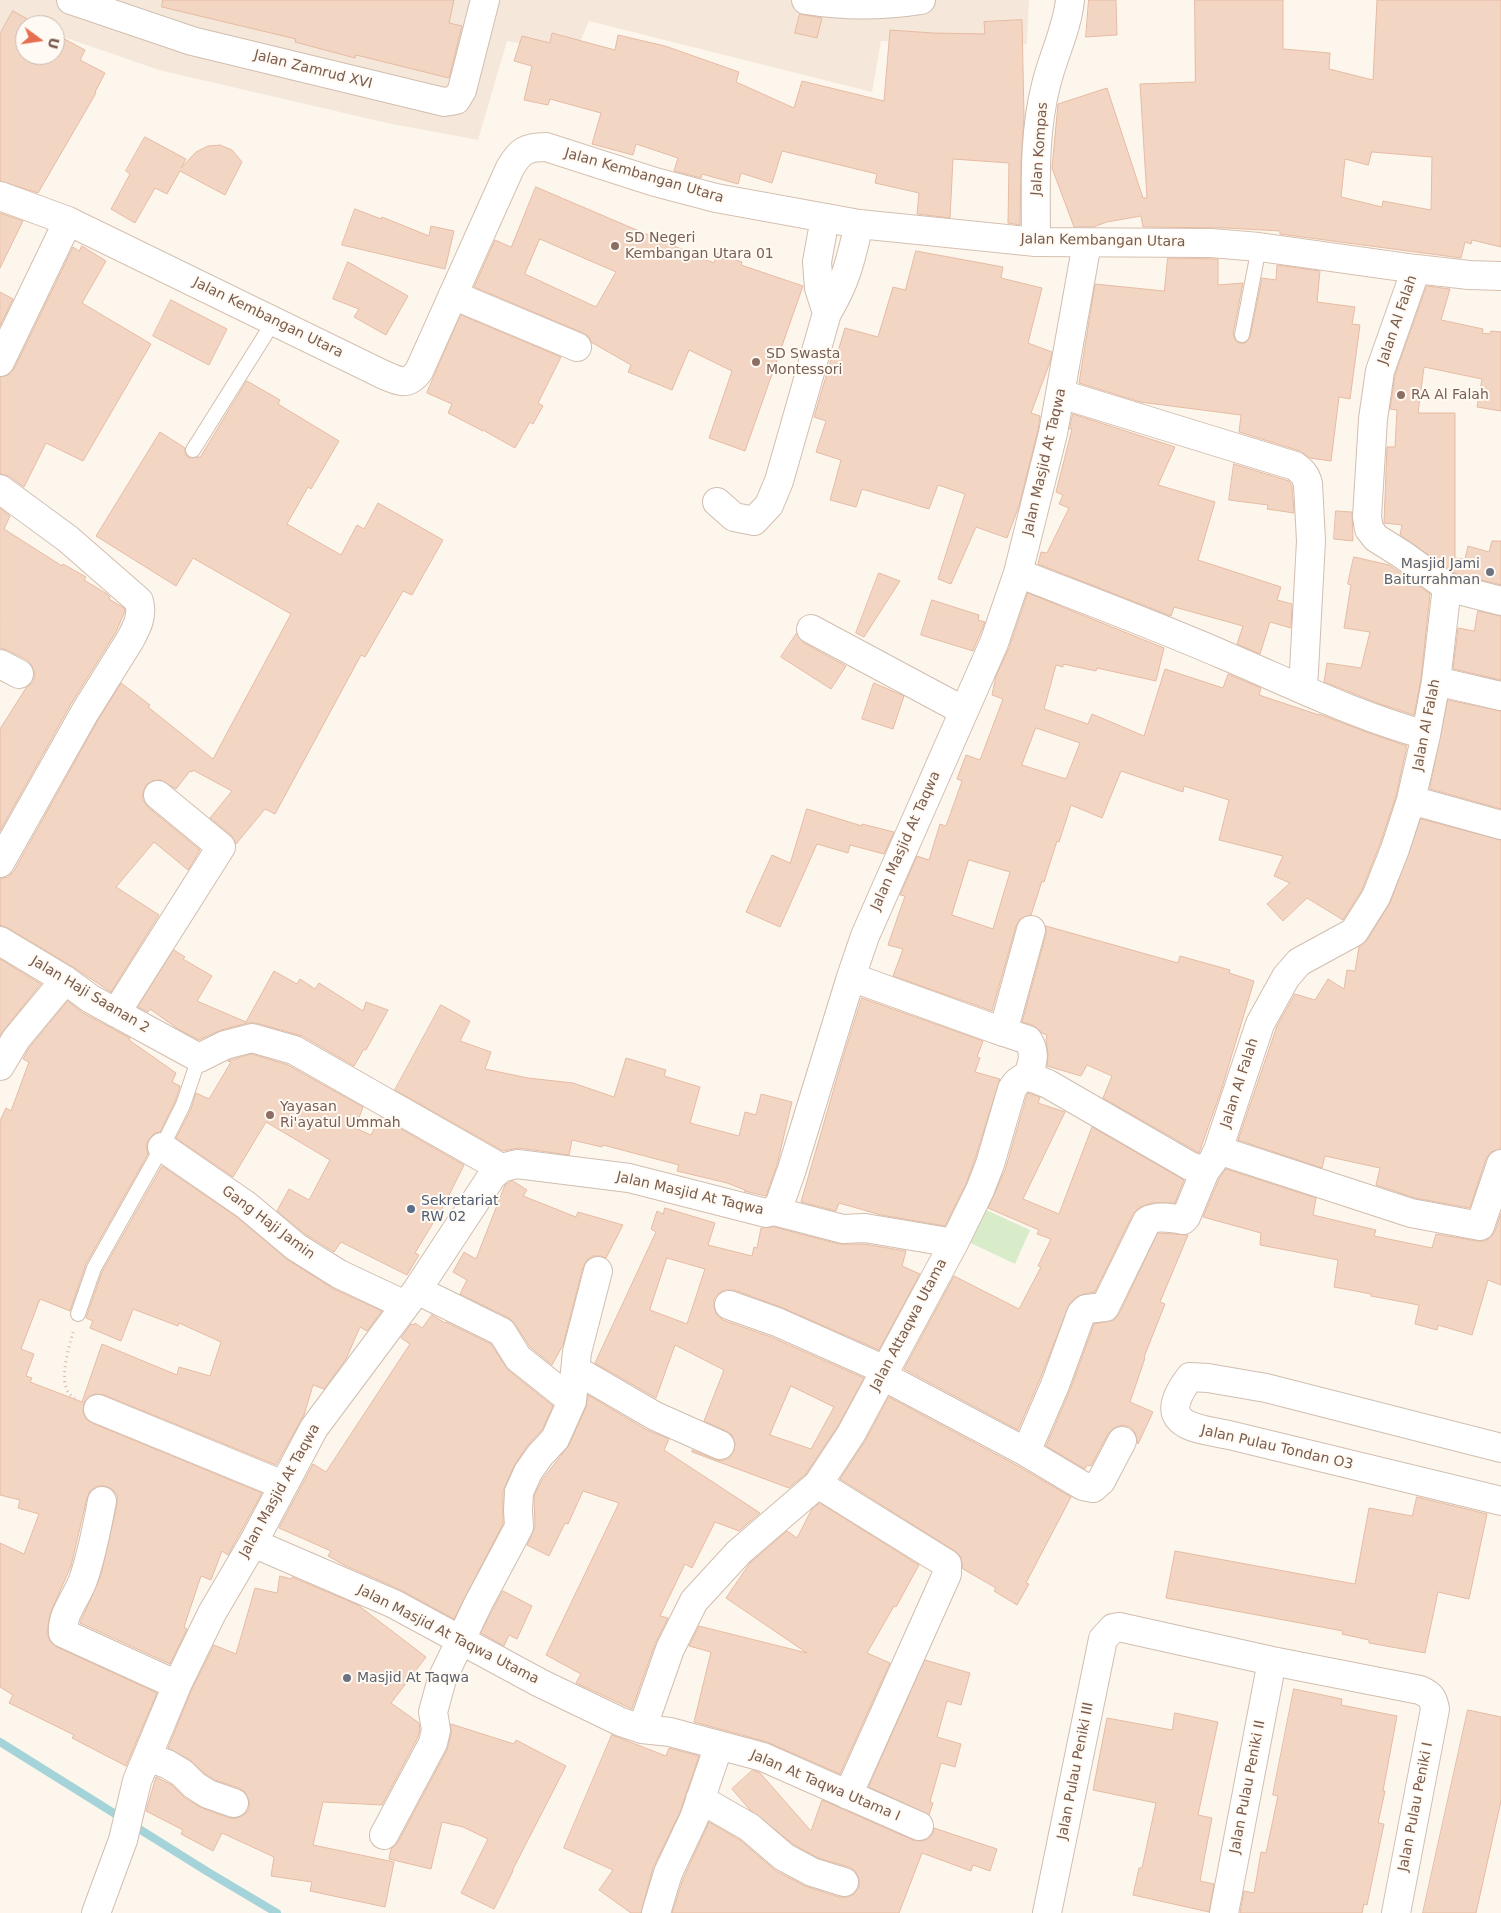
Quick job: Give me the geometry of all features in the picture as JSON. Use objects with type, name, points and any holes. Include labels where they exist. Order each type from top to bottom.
[{"type":"street","name":"Jalan Zamrud XVI","points":[[71,0],[192,41],[444,102],[456,100],[462,90],[485,0]]},
{"type":"street","points":[[823,1],[872,4],[921,0]]},
{"type":"street","name":"Jalan Kompas","points":[[1036,242],[1036,179],[1041,111],[1046,85],[1066,21],[1070,0]]},
{"type":"street","name":"Jalan Kembangan Utara","points":[[0,196],[68,221],[382,374],[405,382],[413,379],[420,371],[510,168],[516,158],[525,150],[535,147],[546,147],[655,182],[716,198],[859,224],[1036,242],[1211,243],[1259,247],[1416,269],[1501,276]]},
{"type":"street","points":[[824,218],[816,262],[819,288],[827,313]]},
{"type":"street","points":[[0,362],[68,221]]},
{"type":"street","points":[[717,502],[734,518],[754,521],[768,505],[779,481],[827,313],[840,291],[850,268],[859,224]]},
{"type":"street","name":"Jalan Masjid At Taqwa","points":[[96,1913],[122,1840],[137,1781],[177,1685],[212,1613],[253,1543],[314,1428],[411,1298],[492,1176],[501,1168],[517,1164],[629,1178],[766,1214],[774,1211],[780,1203],[851,977],[880,899],[994,643],[1018,573],[1061,394],[1086,243]]},
{"type":"street","name":"Jalan Al Falah","points":[[1026,1452],[1081,1314],[1086,1309],[1105,1307],[1147,1221],[1150,1219],[1168,1218],[1183,1220],[1186,1218],[1212,1161],[1260,1024],[1286,977],[1299,962],[1354,932],[1376,897],[1396,849],[1411,800],[1426,735],[1436,681],[1447,588],[1403,555],[1376,538],[1369,529],[1367,517],[1373,419],[1380,371],[1416,269]]},
{"type":"street","points":[[453,296],[577,347]]},
{"type":"street","points":[[1061,394],[1295,466],[1306,476],[1311,541],[1303,689]]},
{"type":"street","points":[[0,489],[68,539],[139,601],[141,609],[133,635],[85,712],[0,862]]},
{"type":"street","points":[[1018,573],[1224,655],[1355,712],[1426,735]]},
{"type":"street","points":[[1447,588],[1501,601]]},
{"type":"street","points":[[811,629],[964,711]]},
{"type":"street","points":[[1436,681],[1501,696]]},
{"type":"street","points":[[116,1012],[221,847],[158,796]]},
{"type":"street","points":[[1411,800],[1501,825]]},
{"type":"street","points":[[1003,1032],[1030,930]]},
{"type":"street","name":"Jalan Haji Saanan 2","points":[[0,941],[65,980],[91,999],[199,1058]]},
{"type":"street","points":[[851,977],[1028,1040],[1034,1050],[1033,1063],[1027,1077],[1048,1084],[1190,1166],[1212,1161],[1411,1213],[1490,1229],[1501,1164]]},
{"type":"street","points":[[0,1066],[16,1038],[65,980]]},
{"type":"street","points":[[199,1058],[224,1045],[252,1038],[294,1050],[501,1168]]},
{"type":"street","name":"Jalan Attaqwa Utama","points":[[642,1729],[670,1649],[694,1601],[739,1552],[818,1484],[851,1434],[980,1190],[990,1164],[1012,1089],[1021,1078],[1027,1077]]},
{"type":"street","name":"Gang Haji Jamin","points":[[162,1146],[246,1205],[296,1247],[339,1274],[411,1298],[502,1332],[518,1358],[572,1401]]},
{"type":"street","points":[[774,1211],[843,1229],[865,1228],[954,1242]]},
{"type":"street","points":[[384,1835],[433,1742],[436,1730],[433,1712],[442,1679],[519,1527],[519,1492],[528,1472],[555,1439],[572,1401],[577,1352],[598,1271]]},
{"type":"street","points":[[729,1305],[777,1322],[883,1373],[1026,1452],[1083,1486],[1093,1488],[1101,1482],[1122,1442]]},
{"type":"street","points":[[576,1370],[655,1416],[720,1445]]},
{"type":"street","name":"Jalan Pulau Tondan O3","points":[[1501,1448],[1266,1388],[1208,1378],[1190,1378],[1180,1390],[1175,1409],[1180,1421],[1192,1428],[1229,1435],[1501,1501]]},
{"type":"street","points":[[98,1409],[283,1485]]},
{"type":"street","points":[[818,1484],[947,1564],[947,1574],[848,1795]]},
{"type":"street","points":[[102,1500],[98,1526],[83,1580],[62,1624],[63,1633],[177,1685]]},
{"type":"street","name":"Jalan Masjid At Taqwa Utama","points":[[253,1543],[394,1604],[540,1683],[621,1722],[642,1729]]},
{"type":"street","name":"Jalan Pulau Peniki III","points":[[1047,1913],[1100,1650],[1103,1639],[1108,1632],[1113,1628],[1119,1627],[1272,1661]]},
{"type":"street","name":"Jalan Pulau Peniki I","points":[[1272,1661],[1420,1690],[1430,1694],[1434,1700],[1435,1709],[1396,1913]]},
{"type":"street","name":"Jalan Pulau Peniki II","points":[[1224,1913],[1272,1661]]},
{"type":"street","name":"Jalan At Taqwa Utama I","points":[[642,1729],[670,1732],[763,1756],[919,1826]]},
{"type":"street","points":[[656,1913],[668,1873],[694,1818],[719,1745]]},
{"type":"street","points":[[147,1757],[168,1764],[208,1794],[234,1803]]},
{"type":"street","points":[[700,1799],[749,1827],[784,1857],[812,1872],[844,1882]]},
{"type":"lane","points":[[1242,335],[1259,247]]},
{"type":"lane","points":[[193,450],[274,321]]},
{"type":"lane","points":[[78,1314],[94,1268],[183,1105],[199,1058]]},
{"type":"path","points":[[78,1314],[66,1358],[64,1385],[71,1396],[98,1409]]},
{"type":"shaded area","points":[[0,0],[1029,0],[1027,44],[881,41],[872,92],[589,21],[575,53],[507,41],[478,140],[387,123],[159,70],[65,37],[65,15],[15,15],[15,43],[0,69]]},
{"type":"green space","points":[[973,1204],[1030,1230],[1015,1264],[958,1237]]},
{"type":"building","points":[[163,0],[454,0],[449,23],[462,26],[449,78],[356,55],[355,58],[295,42],[296,39],[162,7]]},
{"type":"building","points":[[1089,0],[1116,0],[1117,35],[1086,37]]},
{"type":"building","points":[[1195,0],[1283,0],[1283,49],[1330,53],[1329,69],[1373,80],[1377,0],[1501,0],[1501,247],[1472,240],[1471,244],[1465,242],[1461,258],[1280,234],[1280,231],[1143,227],[1141,216],[1107,222],[1093,227],[1074,227],[1052,168],[1058,104],[1107,88],[1143,198],[1147,198],[1140,84],[1195,82]],"holes":[[[1372,152],[1432,157],[1431,210],[1383,201],[1382,207],[1341,197],[1345,159],[1368,165]]]},
{"type":"building","points":[[13,11],[20,15],[15,15],[15,65],[65,65],[65,39],[85,50],[80,60],[105,73],[96,93],[38,193],[0,181],[0,34]]},
{"type":"building","points":[[800,14],[822,18],[817,38],[795,33]]},
{"type":"building","points":[[1022,20],[1024,116],[1020,225],[1008,223],[1009,163],[953,159],[950,218],[917,214],[919,193],[875,183],[877,174],[782,151],[772,183],[741,173],[738,184],[702,174],[701,178],[674,171],[678,158],[636,144],[633,155],[592,144],[601,113],[550,99],[548,105],[524,100],[532,66],[514,61],[522,36],[550,43],[552,33],[615,50],[618,35],[665,46],[739,72],[736,82],[794,108],[802,81],[884,101],[890,30],[985,34],[984,22]]},
{"type":"building","points":[[145,137],[186,159],[181,168],[196,152],[208,146],[220,145],[232,150],[242,162],[225,195],[180,171],[167,194],[155,188],[135,223],[111,209],[130,174],[126,171]]},
{"type":"building","points":[[536,187],[714,263],[717,253],[742,262],[741,265],[803,286],[745,451],[709,438],[732,371],[689,350],[672,390],[628,372],[631,365],[591,342],[589,337],[583,333],[474,287],[495,240],[511,247]],"holes":[[[540,239],[616,272],[596,307],[525,274]]]},
{"type":"building","points":[[355,209],[381,219],[382,217],[429,236],[431,226],[454,231],[445,269],[342,245]]},
{"type":"building","points":[[0,213],[23,221],[0,268]]},
{"type":"building","points":[[82,246],[106,261],[82,303],[151,344],[83,461],[46,443],[24,487],[9,476],[0,474],[0,377],[8,375],[14,369],[73,247],[79,251]]},
{"type":"building","points":[[916,251],[1003,267],[1001,278],[1042,288],[1028,343],[1052,352],[1031,413],[1040,416],[1038,430],[1019,506],[1007,538],[976,527],[951,584],[938,579],[965,494],[938,485],[929,509],[862,489],[856,507],[830,500],[841,460],[816,452],[826,421],[814,417],[832,356],[836,358],[845,328],[878,337],[893,287],[905,290]]},
{"type":"building","points":[[1168,258],[1218,259],[1218,285],[1243,283],[1233,334],[1236,341],[1240,343],[1245,343],[1250,337],[1262,278],[1276,280],[1277,265],[1320,271],[1317,302],[1355,307],[1352,324],[1360,325],[1350,399],[1339,397],[1331,461],[1310,458],[1300,451],[1239,432],[1241,415],[1140,402],[1079,383],[1095,284],[1164,291]]},
{"type":"building","points":[[348,262],[408,296],[386,335],[354,317],[359,309],[333,299]]},
{"type":"building","points":[[1427,286],[1450,289],[1441,320],[1483,329],[1482,333],[1490,334],[1491,331],[1501,332],[1501,411],[1477,407],[1482,379],[1424,367],[1418,413],[1455,413],[1455,558],[1465,559],[1468,546],[1489,552],[1492,541],[1501,541],[1501,585],[1454,573],[1400,535],[1402,525],[1384,523],[1387,447],[1395,447],[1397,410],[1390,409],[1395,375]]},
{"type":"building","points":[[0,292],[13,299],[0,326]]},
{"type":"building","points":[[171,300],[227,329],[209,365],[153,336]]},
{"type":"building","points":[[461,315],[561,357],[538,403],[543,406],[533,424],[530,422],[515,448],[448,413],[452,404],[427,393]]},
{"type":"building","points":[[247,381],[280,400],[278,404],[339,441],[311,489],[308,487],[287,524],[341,555],[357,525],[364,529],[378,503],[443,540],[412,595],[403,591],[365,657],[361,655],[275,814],[265,809],[236,844],[231,835],[210,818],[232,791],[193,770],[192,772],[190,771],[176,789],[160,780],[152,781],[146,785],[143,800],[148,807],[200,850],[188,870],[154,842],[116,887],[159,915],[111,992],[73,967],[0,925],[0,879],[8,877],[14,871],[98,720],[121,683],[150,705],[148,707],[213,759],[291,614],[193,558],[176,586],[96,536],[160,432],[185,448],[185,454],[189,458],[200,457]]},
{"type":"building","points":[[1073,414],[1175,447],[1158,485],[1215,502],[1198,560],[1281,587],[1277,600],[1292,604],[1291,628],[1270,622],[1260,654],[1237,644],[1243,626],[1174,607],[1171,616],[1038,564],[1041,552],[1047,553],[1069,508],[1059,504],[1063,495],[1056,492],[1072,429],[1070,429]]},
{"type":"building","points":[[1234,464],[1289,481],[1292,486],[1294,513],[1267,509],[1268,505],[1229,500]]},
{"type":"building","points":[[0,508],[10,516],[4,529],[62,566],[63,564],[86,577],[84,580],[107,594],[110,597],[109,599],[124,608],[125,611],[116,632],[71,704],[0,831],[0,729],[26,688],[33,682],[35,674],[27,660],[0,648]]},
{"type":"building","points":[[1336,511],[1352,512],[1353,541],[1334,539]]},
{"type":"building","points":[[1354,557],[1389,565],[1430,594],[1421,679],[1414,715],[1324,682],[1327,663],[1361,668],[1370,632],[1344,628],[1351,585],[1348,584]]},
{"type":"building","points":[[879,573],[900,581],[864,637],[856,633]]},
{"type":"building","points":[[1028,593],[1164,648],[1156,681],[1097,668],[1096,671],[1063,664],[1063,667],[1056,665],[1044,709],[1088,724],[1092,714],[1144,736],[1165,669],[1223,688],[1228,674],[1261,688],[1259,695],[1319,714],[1407,746],[1396,796],[1380,844],[1362,890],[1343,920],[1307,898],[1283,921],[1267,904],[1290,883],[1274,876],[1283,856],[1219,840],[1229,800],[1184,786],[1183,792],[1121,771],[1102,818],[1071,805],[1031,915],[1020,919],[1016,926],[992,1011],[893,976],[903,949],[888,945],[905,896],[900,895],[917,856],[929,860],[940,824],[946,826],[962,781],[957,779],[966,755],[980,760],[1003,699],[992,695],[996,676],[1009,648]],"holes":[[[1036,728],[1080,743],[1066,779],[1022,765]],[[969,860],[1010,872],[993,929],[952,915]]]},
{"type":"building","points":[[932,600],[979,615],[978,620],[985,622],[973,651],[921,635]]},
{"type":"building","points":[[1478,611],[1501,616],[1501,680],[1453,669],[1458,628],[1474,631]]},
{"type":"building","points":[[797,633],[804,643],[846,666],[831,689],[781,657]]},
{"type":"building","points":[[874,683],[904,696],[893,729],[862,719]]},
{"type":"building","points":[[1448,700],[1501,711],[1501,809],[1430,789]]},
{"type":"building","points":[[807,809],[862,826],[862,824],[894,832],[884,854],[850,845],[848,853],[817,844],[780,927],[746,912],[772,855],[790,863]]},
{"type":"building","points":[[1421,819],[1501,840],[1501,1149],[1491,1152],[1486,1159],[1470,1208],[1415,1198],[1376,1185],[1380,1168],[1325,1156],[1322,1168],[1238,1140],[1277,1026],[1295,994],[1315,1000],[1328,979],[1344,989],[1347,970],[1355,971],[1359,947],[1367,940],[1390,903]]},
{"type":"building","points":[[1046,926],[1178,963],[1180,956],[1230,970],[1229,973],[1254,981],[1221,1091],[1199,1153],[1103,1098],[1112,1076],[1087,1065],[1081,1076],[1047,1066],[1047,1035],[1033,1025],[1022,1022],[1046,934]]},
{"type":"building","points":[[174,950],[185,957],[183,959],[212,976],[197,1001],[246,1022],[274,971],[297,984],[300,979],[315,989],[319,983],[363,1011],[366,1002],[388,1010],[366,1050],[364,1049],[354,1066],[302,1036],[256,1023],[248,1023],[221,1030],[199,1040],[178,1029],[150,1009],[148,1012],[138,1007]]},
{"type":"building","points":[[0,959],[41,984],[0,1035]]},
{"type":"building","points":[[862,998],[983,1041],[977,1057],[980,1058],[975,1072],[1000,1079],[966,1184],[945,1226],[881,1215],[839,1203],[836,1211],[801,1202]]},
{"type":"building","points":[[68,1001],[83,1013],[130,1038],[129,1040],[176,1073],[172,1082],[180,1086],[175,1102],[160,1132],[155,1133],[149,1139],[146,1146],[148,1154],[86,1264],[70,1311],[40,1299],[21,1349],[34,1354],[26,1376],[32,1378],[30,1382],[82,1402],[102,1344],[177,1375],[179,1367],[210,1376],[221,1342],[179,1323],[178,1326],[133,1309],[121,1341],[90,1328],[93,1321],[86,1318],[102,1272],[162,1166],[237,1217],[288,1260],[332,1288],[382,1311],[367,1331],[360,1327],[346,1359],[324,1389],[313,1385],[304,1415],[276,1465],[104,1395],[95,1394],[88,1397],[84,1403],[83,1412],[86,1419],[92,1423],[262,1493],[228,1555],[222,1551],[211,1580],[201,1576],[184,1627],[187,1629],[170,1664],[80,1623],[101,1575],[117,1504],[117,1495],[112,1489],[105,1486],[97,1486],[90,1491],[71,1566],[50,1614],[47,1633],[50,1641],[57,1647],[157,1693],[126,1766],[72,1738],[74,1735],[9,1703],[13,1695],[0,1687],[0,1543],[24,1554],[39,1514],[18,1508],[20,1500],[0,1495],[0,1121],[6,1108],[11,1111],[29,1062],[23,1059],[29,1048]]},
{"type":"building","points":[[441,1005],[470,1021],[460,1041],[491,1052],[485,1069],[528,1078],[573,1083],[614,1097],[626,1058],[666,1070],[664,1076],[700,1087],[690,1123],[739,1136],[745,1112],[756,1115],[761,1094],[792,1102],[777,1165],[766,1196],[744,1191],[727,1183],[677,1171],[679,1165],[603,1145],[602,1147],[572,1140],[569,1155],[519,1148],[503,1151],[395,1090]]},
{"type":"building","points":[[252,1054],[288,1065],[363,1107],[355,1128],[371,1135],[380,1117],[464,1165],[444,1205],[415,1253],[419,1255],[407,1275],[341,1242],[334,1252],[305,1234],[277,1211],[289,1189],[309,1200],[330,1160],[266,1122],[233,1177],[176,1138],[191,1109],[196,1093],[209,1099],[231,1062],[228,1061]]},
{"type":"building","points":[[1028,1093],[1040,1097],[1038,1103],[1065,1112],[1023,1199],[1059,1214],[1092,1127],[1184,1180],[1175,1203],[1151,1203],[1140,1207],[1133,1214],[1095,1292],[1084,1294],[1075,1298],[1070,1303],[1018,1430],[904,1369],[954,1276],[1019,1309],[1041,1267],[1038,1266],[1051,1239],[1037,1234],[1039,1230],[988,1208],[1005,1170]]},
{"type":"building","points":[[1226,1169],[1316,1198],[1313,1215],[1376,1230],[1374,1236],[1432,1248],[1436,1234],[1485,1241],[1495,1231],[1501,1213],[1501,1285],[1488,1280],[1472,1335],[1438,1325],[1437,1330],[1415,1324],[1419,1305],[1334,1287],[1338,1260],[1260,1245],[1261,1233],[1203,1217],[1219,1179]]},
{"type":"building","points":[[513,1181],[527,1190],[523,1196],[576,1217],[578,1212],[623,1225],[606,1258],[593,1256],[587,1260],[583,1267],[563,1345],[552,1365],[530,1347],[509,1318],[460,1294],[467,1280],[453,1272],[464,1252],[476,1259],[505,1185]]},
{"type":"building","points":[[665,1208],[715,1223],[708,1245],[752,1256],[754,1247],[757,1248],[761,1228],[774,1227],[839,1244],[864,1244],[906,1251],[902,1266],[920,1274],[879,1350],[783,1308],[734,1290],[726,1290],[719,1293],[714,1299],[714,1308],[717,1315],[723,1320],[771,1337],[864,1378],[838,1426],[806,1474],[789,1488],[692,1452],[692,1450],[721,1461],[729,1458],[734,1451],[735,1443],[732,1435],[704,1421],[724,1370],[675,1345],[656,1398],[595,1363],[656,1232],[651,1229],[657,1211],[663,1214]],"holes":[[[667,1258],[705,1269],[687,1324],[650,1310]],[[791,1386],[834,1407],[811,1449],[770,1435]]]},
{"type":"building","points":[[1158,1233],[1188,1235],[1160,1302],[1165,1304],[1144,1357],[1130,1402],[1153,1412],[1138,1444],[1135,1433],[1130,1427],[1122,1425],[1114,1428],[1108,1434],[1091,1466],[1087,1465],[1085,1469],[1046,1446],[1070,1390],[1094,1324],[1114,1320],[1119,1314]]},
{"type":"building","points":[[432,1315],[491,1344],[508,1370],[553,1406],[542,1430],[527,1446],[514,1466],[503,1491],[503,1524],[454,1619],[401,1590],[344,1565],[328,1556],[331,1551],[279,1528],[313,1464],[326,1472],[410,1344],[401,1338],[411,1324],[414,1325],[415,1323],[422,1328]]},
{"type":"building","points":[[588,1395],[647,1430],[669,1439],[664,1450],[760,1513],[739,1531],[715,1522],[692,1568],[685,1564],[660,1616],[668,1618],[655,1644],[632,1709],[576,1683],[581,1674],[546,1655],[619,1503],[583,1491],[568,1524],[565,1523],[549,1556],[527,1545],[535,1527],[534,1496],[542,1480],[569,1445],[586,1407]]},
{"type":"building","points":[[889,1397],[1018,1466],[1071,1497],[1026,1583],[1029,1584],[1017,1605],[994,1591],[996,1588],[963,1569],[961,1557],[955,1551],[840,1479],[865,1441]]},
{"type":"building","points":[[1417,1497],[1487,1514],[1469,1599],[1438,1592],[1425,1653],[1369,1643],[1369,1640],[1342,1634],[1343,1631],[1166,1598],[1175,1551],[1355,1584],[1369,1508],[1412,1516]]},
{"type":"building","points":[[820,1503],[919,1565],[896,1607],[894,1606],[867,1653],[890,1663],[840,1774],[767,1742],[694,1722],[711,1652],[689,1646],[699,1626],[807,1653],[726,1598],[750,1563],[787,1531],[797,1538],[812,1509]]},
{"type":"building","points":[[280,1576],[291,1579],[292,1577],[358,1605],[426,1657],[391,1703],[419,1723],[420,1730],[382,1805],[323,1802],[313,1845],[394,1862],[385,1907],[310,1891],[312,1882],[271,1876],[274,1857],[222,1833],[213,1851],[181,1834],[183,1830],[146,1811],[156,1777],[172,1785],[185,1798],[200,1807],[229,1818],[237,1818],[245,1814],[249,1809],[249,1801],[245,1792],[215,1780],[190,1760],[168,1748],[191,1691],[214,1645],[236,1654],[255,1588],[277,1593]]},
{"type":"building","points":[[503,1591],[532,1606],[517,1639],[509,1635],[504,1646],[481,1633]]},
{"type":"building","points":[[925,1660],[970,1673],[961,1705],[947,1701],[937,1737],[961,1744],[955,1767],[941,1763],[930,1802],[933,1803],[929,1815],[869,1787]]},
{"type":"building","points":[[1294,1689],[1342,1699],[1341,1705],[1397,1716],[1378,1823],[1384,1824],[1367,1905],[1364,1904],[1362,1913],[1240,1913],[1244,1891],[1254,1893],[1261,1852],[1266,1853],[1278,1796],[1273,1795]]},
{"type":"building","points":[[1468,1710],[1501,1717],[1501,1801],[1476,1913],[1423,1913]]},
{"type":"building","points":[[1175,1713],[1218,1722],[1198,1815],[1212,1818],[1200,1881],[1214,1884],[1209,1912],[1133,1895],[1139,1868],[1142,1868],[1156,1803],[1093,1790],[1107,1718],[1172,1730]]},
{"type":"building","points":[[451,1724],[514,1744],[516,1740],[566,1766],[494,1909],[461,1893],[488,1839],[463,1827],[442,1822],[431,1869],[389,1859],[391,1849],[398,1842],[447,1750],[451,1734]]},
{"type":"building","points":[[612,1735],[666,1756],[669,1748],[699,1756],[680,1812],[653,1868],[641,1913],[631,1913],[599,1890],[613,1870],[564,1848]]},
{"type":"building","points":[[753,1770],[760,1773],[811,1831],[822,1800],[913,1840],[921,1841],[928,1839],[933,1833],[934,1828],[997,1849],[990,1871],[973,1865],[971,1871],[922,1853],[899,1913],[672,1913],[683,1879],[709,1822],[740,1840],[776,1871],[805,1886],[839,1897],[847,1897],[854,1894],[859,1887],[859,1879],[855,1871],[849,1867],[818,1858],[793,1844],[750,1810],[732,1789]]},
{"type":"waterway","points":[[0,1742],[277,1913]]},
{"type":"place","name":"SD Negeri Kembangan Utara 01","points":[[615,246]]},
{"type":"place","name":"SD Swasta Montessori","points":[[756,362]]},
{"type":"place","name":"RA Al Falah","points":[[1401,395]]},
{"type":"place","name":"Masjid Jami Baiturrahman","points":[[1490,572]]},
{"type":"place","name":"Yayasan Ri'ayatul Ummah","points":[[270,1115]]},
{"type":"place","name":"Sekretariat RW 02","points":[[411,1209]]},
{"type":"place","name":"Masjid At Taqwa","points":[[347,1678]]}]
